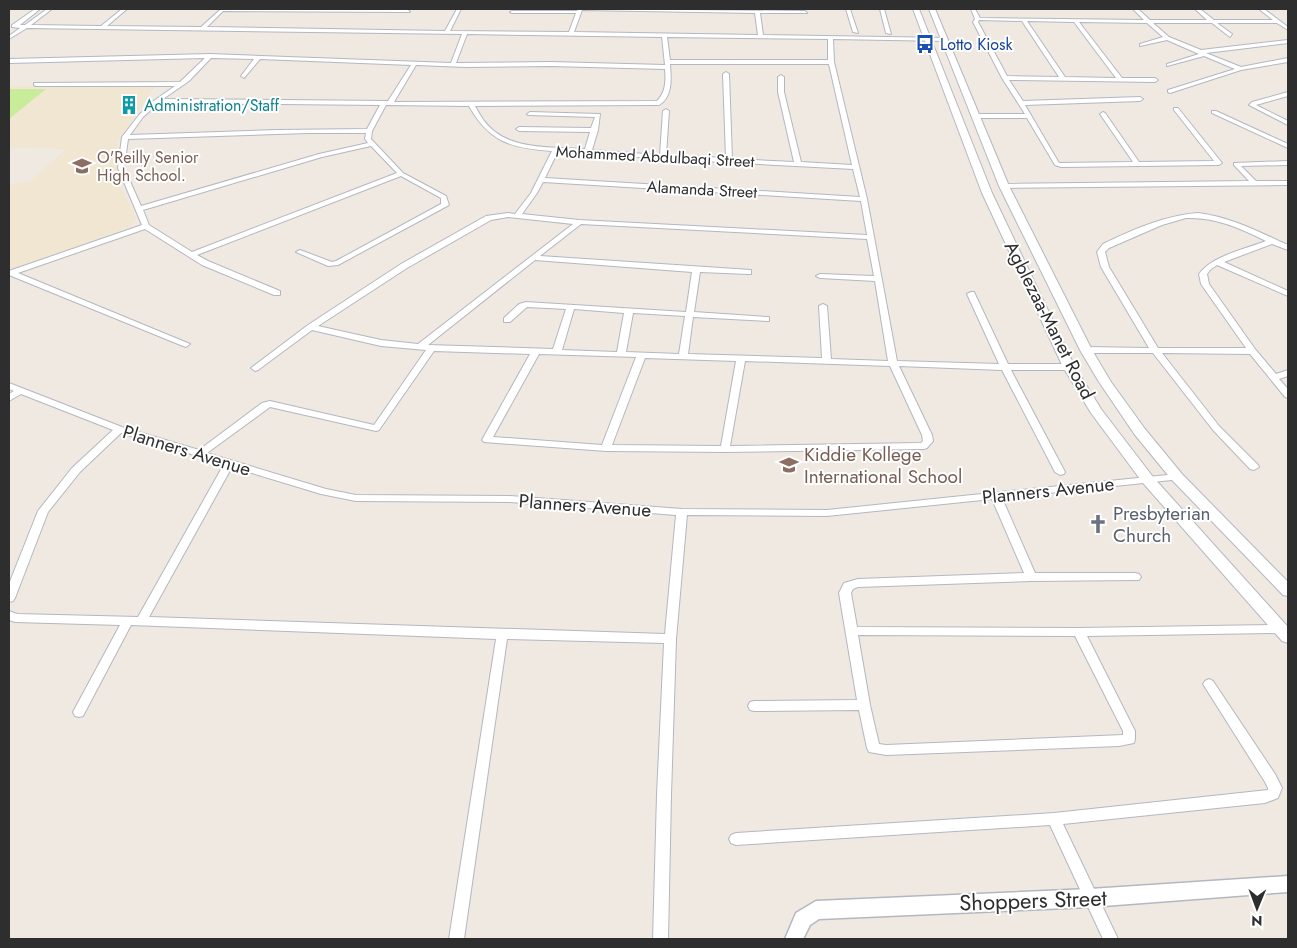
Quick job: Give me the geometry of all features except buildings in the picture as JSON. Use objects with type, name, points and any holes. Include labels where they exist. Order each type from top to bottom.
[{"type":"main road","name":"Agblezaa-Manet Road","points":[[916,9],[986,192],[1069,367],[1100,416],[1148,480],[1284,633]]},
{"type":"main road","name":"Agblezaa-Manet Road","points":[[932,9],[1004,186],[1086,350],[1126,412],[1177,477],[1288,591]]},
{"type":"street","points":[[11,28],[38,9]]},
{"type":"street","points":[[9,38],[50,9]]},
{"type":"street","points":[[102,27],[125,9]]},
{"type":"street","points":[[446,32],[459,9]]},
{"type":"street","points":[[848,9],[856,32]]},
{"type":"street","points":[[882,9],[889,33]]},
{"type":"street","points":[[973,9],[978,19]]},
{"type":"street","points":[[1136,9],[1167,38],[1240,69]]},
{"type":"street","points":[[1197,9],[1210,22],[1230,36]]},
{"type":"street","points":[[1261,9],[1288,29]]},
{"type":"street","points":[[202,29],[222,10],[408,11]]},
{"type":"street","points":[[570,35],[579,10]]},
{"type":"street","points":[[512,12],[579,10],[806,12]]},
{"type":"street","points":[[756,12],[761,36]]},
{"type":"street","points":[[978,19],[1279,22]]},
{"type":"street","points":[[978,19],[975,20],[977,27],[1020,104],[1057,164],[1066,166],[1219,163],[1176,109]]},
{"type":"street","points":[[1024,20],[1063,79]]},
{"type":"street","points":[[1076,21],[1120,80]]},
{"type":"street","points":[[11,28],[27,26],[945,39]]},
{"type":"street","points":[[453,64],[458,45],[465,33]]},
{"type":"street","points":[[157,100],[471,104],[659,103],[664,98],[668,89],[664,36]]},
{"type":"street","points":[[536,351],[487,440],[606,448],[725,450],[924,446],[928,441],[926,435],[893,362],[864,199],[831,62],[830,37]]},
{"type":"street","points":[[1142,45],[1167,38]]},
{"type":"street","points":[[1169,65],[1201,53],[1288,41]]},
{"type":"street","points":[[9,61],[210,56],[453,64],[831,62]]},
{"type":"street","points":[[210,56],[186,80],[157,100],[141,116],[125,137],[121,168],[146,226],[190,255],[277,293]]},
{"type":"street","points":[[244,76],[258,58]]},
{"type":"street","points":[[1170,91],[1240,69],[1288,60]]},
{"type":"street","points":[[300,252],[331,264],[338,263],[445,205],[444,197],[402,174],[371,144],[367,136],[415,62]]},
{"type":"street","points":[[726,74],[729,160]]},
{"type":"street","points":[[781,77],[781,92],[798,164]]},
{"type":"street","points":[[1005,78],[1155,80]]},
{"type":"street","points":[[36,84],[180,84]]},
{"type":"street","points":[[1288,94],[1254,102],[1252,106],[1288,123]]},
{"type":"street","points":[[1020,104],[1140,99]]},
{"type":"street","name":"Mohammed Abdulbaqi Street","points":[[471,104],[479,120],[490,133],[498,138],[519,145],[556,150],[663,157],[857,167]]},
{"type":"street","points":[[663,157],[666,111]]},
{"type":"street","points":[[1214,112],[1288,146]]},
{"type":"street","points":[[530,114],[598,116],[588,152]]},
{"type":"street","points":[[1103,114],[1138,165]]},
{"type":"street","points":[[975,116],[1029,116]]},
{"type":"street","points":[[519,129],[595,130]]},
{"type":"street","points":[[125,137],[175,134],[282,133],[305,130],[369,131]]},
{"type":"street","points":[[139,209],[321,155],[371,144]]},
{"type":"street","points":[[517,216],[541,180],[556,150]]},
{"type":"street","points":[[1254,183],[1236,164],[1288,163]]},
{"type":"street","points":[[190,255],[402,174]]},
{"type":"street","name":"Alamanda Street","points":[[541,180],[864,199]]},
{"type":"street","points":[[1004,186],[1288,183]]},
{"type":"street","points":[[1254,466],[1216,428],[1155,350],[1105,267],[1101,252],[1106,246],[1180,217],[1198,215],[1216,217],[1288,248]]},
{"type":"street","points":[[255,368],[311,327],[404,266],[489,218],[517,216],[579,222],[871,237]]},
{"type":"street","points":[[420,347],[579,222]]},
{"type":"street","points":[[10,273],[146,226]]},
{"type":"street","points":[[1272,241],[1217,262],[1208,267],[1203,274],[1205,284],[1252,351],[1288,395]]},
{"type":"street","points":[[534,258],[748,272]]},
{"type":"street","points":[[1217,262],[1288,294]]},
{"type":"street","points":[[683,355],[691,314],[696,270]]},
{"type":"street","points":[[10,273],[186,344]]},
{"type":"street","points":[[820,276],[877,279]]},
{"type":"street","points":[[971,294],[1005,367],[1060,472]]},
{"type":"street","points":[[507,320],[524,304],[766,319]]},
{"type":"street","points":[[556,352],[571,306]]},
{"type":"street","points":[[823,306],[827,361]]},
{"type":"street","points":[[621,354],[630,310]]},
{"type":"street","points":[[311,327],[381,343],[432,348],[1005,367],[1069,367]]},
{"type":"street","points":[[201,453],[265,405],[270,404],[376,428],[432,348]]},
{"type":"street","points":[[1086,350],[1252,351]]},
{"type":"street","points":[[606,448],[642,354]]},
{"type":"street","points":[[725,450],[741,357]]},
{"type":"street","points":[[1275,377],[1288,373]]},
{"type":"street","name":"Planners Avenue","points":[[9,386],[119,429],[325,492],[356,498],[510,499],[682,512],[827,513],[1177,477]]},
{"type":"street","points":[[9,398],[20,390]]},
{"type":"street","points":[[9,598],[43,511],[76,470],[119,429]]},
{"type":"street","points":[[142,620],[230,464]]},
{"type":"street","points":[[996,496],[1032,577]]},
{"type":"street","points":[[661,939],[670,639],[682,512]]},
{"type":"street","points":[[1079,632],[1129,731],[1129,739],[1119,741],[886,750],[874,748],[864,705],[845,593],[848,586],[858,583],[1032,577],[1135,577]]},
{"type":"street","points":[[9,615],[15,618],[142,620],[502,636],[670,639]]},
{"type":"street","points":[[80,712],[128,620]]},
{"type":"street","points":[[852,631],[1284,633]]},
{"type":"street","points":[[456,939],[502,636]]},
{"type":"street","points":[[736,839],[1054,819],[1265,797],[1273,794],[1275,788],[1273,783],[1209,684]]},
{"type":"street","points":[[754,706],[864,705]]},
{"type":"street","points":[[1054,819],[1111,939]]},
{"type":"street","name":"Shoppers Street","points":[[794,939],[803,919],[816,910],[1090,898],[1288,884]]},
{"type":"shaded area","name":"O'Reilly Senior High School.","points":[[9,86],[155,86],[117,142],[117,180],[136,219],[130,227],[9,270],[9,185],[30,182],[66,149],[9,147]]},
{"type":"green space","points":[[9,89],[46,89],[9,119]]},
{"type":"place","name":"Lotto Kiosk","points":[[925,44]]},
{"type":"place","name":"Administration/Staff","points":[[129,105]]},
{"type":"place","name":"O'Reilly Senior High School.","points":[[82,166]]},
{"type":"place","name":"Kiddie Kollege International School","points":[[789,465]]},
{"type":"place","name":"Presbyterian Church","points":[[1098,524]]}]
